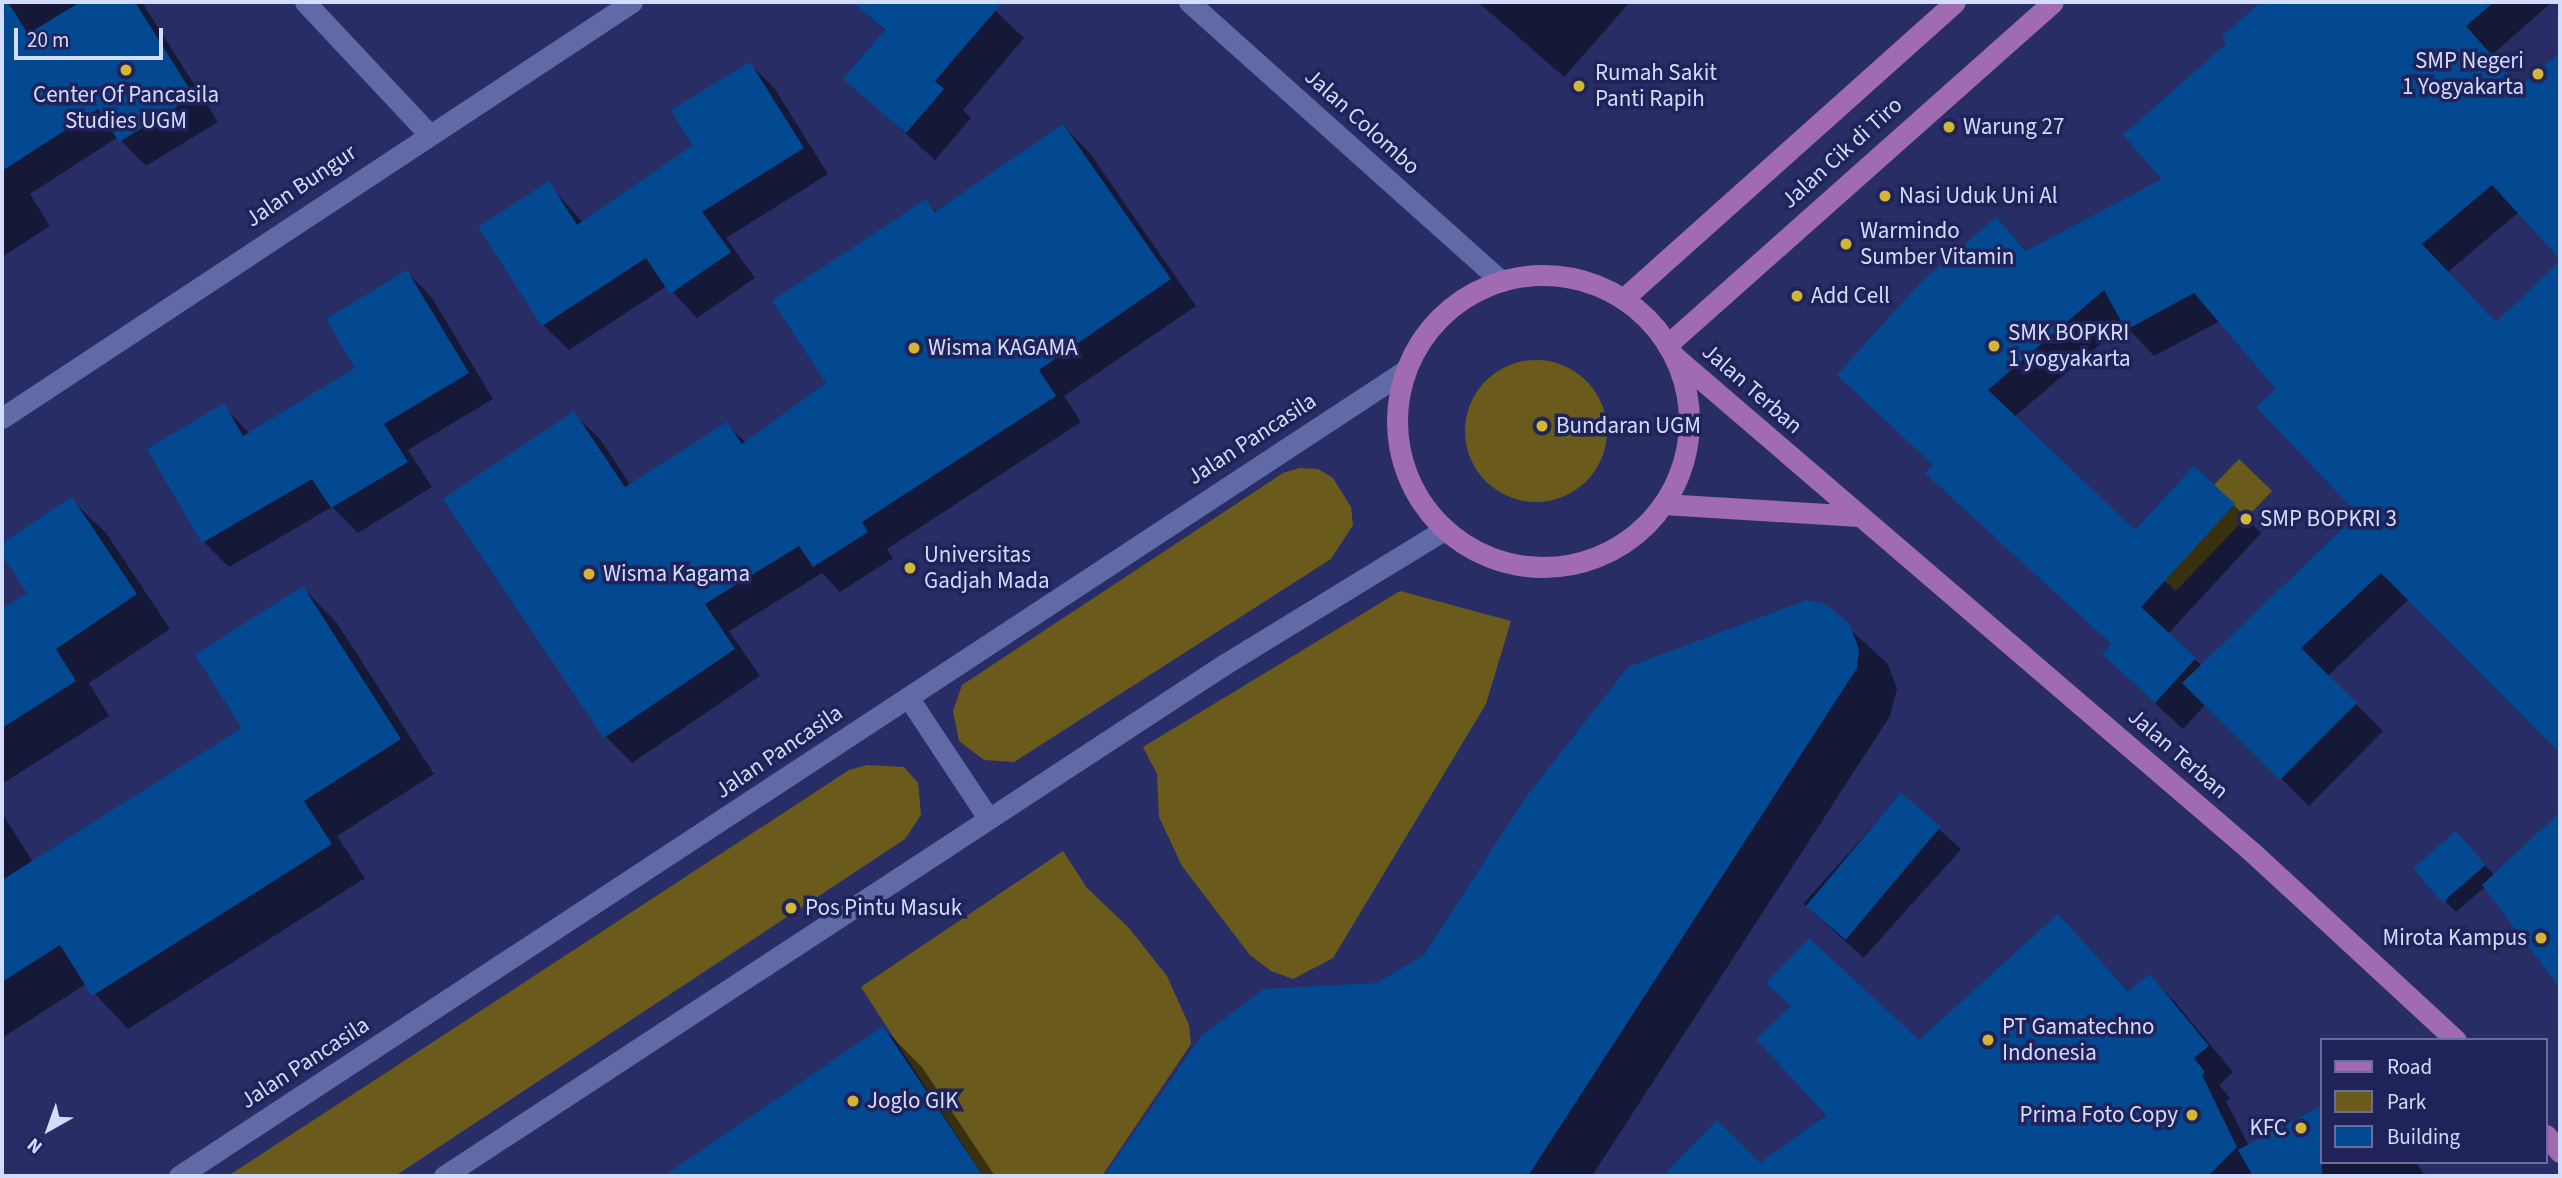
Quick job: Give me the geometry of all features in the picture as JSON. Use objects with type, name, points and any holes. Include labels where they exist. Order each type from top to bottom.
[{"type":"main road","name":"Jalan Cik di Tiro","points":[[1623,299],[1955,2]]},
{"type":"main road","name":"Jalan Cik di Tiro","points":[[1671,350],[2053,2]]},
{"type":"main road","points":[[1561,276],[1585,281],[1623,299],[1648,319],[1671,350],[1687,394],[1688,441],[1683,463],[1664,504],[1632,537],[1613,550],[1570,564],[1547,567],[1497,559],[1445,529],[1419,496],[1401,449],[1396,424],[1406,370],[1429,330],[1447,311],[1467,294],[1501,281],[1561,276]]},
{"type":"main road","name":"Jalan Terban","points":[[1671,350],[1859,516],[2251,851],[2454,1038]]},
{"type":"main road","points":[[1664,504],[1859,516]]},
{"type":"main road","points":[[2548,1137],[2560,1152]]},
{"type":"street","points":[[305,2],[428,133]]},
{"type":"street","name":"Jalan Bungur","points":[[2,418],[428,133],[632,2]]},
{"type":"street","name":"Jalan Colombo","points":[[1189,2],[1501,281]]},
{"type":"street","name":"Jalan Pancasila","points":[[179,1176],[1406,370]]},
{"type":"street","points":[[444,1176],[988,818],[1445,529]]},
{"type":"street","points":[[908,697],[988,818]]},
{"type":"green space","points":[[1536,360],[1563,365],[1586,381],[1602,404],[1607,431],[1602,458],[1586,481],[1563,497],[1536,502],[1509,497],[1486,481],[1470,458],[1465,431],[1470,404],[1486,381],[1509,365]]},
{"type":"green space","points":[[2239,459],[2272,491],[2176,591],[2142,559]]},
{"type":"green space","points":[[1300,468],[1318,469],[1333,478],[1351,507],[1353,525],[1331,559],[1014,762],[984,760],[959,741],[953,711],[962,685],[1283,473]]},
{"type":"green space","points":[[1400,591],[1511,621],[1486,704],[1333,958],[1293,979],[1271,971],[1250,955],[1182,866],[1159,817],[1157,774],[1143,747]]},
{"type":"green space","points":[[867,765],[904,767],[918,783],[921,815],[905,839],[395,1176],[228,1176],[849,770]]},
{"type":"green space","points":[[1063,851],[1087,888],[1129,928],[1167,976],[1189,1025],[1191,1044],[1102,1176],[983,1176],[861,987]]},
{"type":"building","points":[[2,2],[8,2],[28,34],[80,2],[135,2],[194,96],[119,142],[98,109],[2,171]]},
{"type":"building","points":[[852,2],[1003,2],[935,81],[944,89],[906,133],[843,79],[885,30]]},
{"type":"building","points":[[2261,2],[2494,2],[2466,26],[2520,87],[2560,52],[2560,259],[2492,185],[2422,244],[2496,322],[2560,261],[2560,753],[2381,573],[2301,648],[2357,703],[2280,780],[2182,683],[2358,514],[2256,407],[2276,389],[2194,293],[2126,330],[2104,290],[1988,390],[2135,530],[2194,466],[2235,504],[2141,607],[2196,658],[2155,703],[2102,654],[2111,644],[1925,473],[1933,465],[1837,375],[1921,282],[1996,217],[2026,251],[2162,179],[2123,135],[2227,43],[2221,37]]},
{"type":"building","points":[[750,62],[804,148],[702,212],[731,252],[670,294],[646,258],[542,326],[478,227],[549,181],[577,225],[693,145],[671,110]]},
{"type":"building","points":[[1063,124],[1171,279],[1039,370],[1056,396],[862,522],[868,532],[813,567],[799,546],[705,604],[735,649],[604,738],[443,499],[574,411],[625,487],[727,422],[742,444],[826,383],[772,301],[926,199],[935,212]]},
{"type":"building","points":[[407,270],[469,373],[384,424],[408,462],[331,508],[312,479],[202,543],[147,449],[224,403],[243,436],[355,368],[326,319]]},
{"type":"building","points":[[72,497],[137,594],[56,649],[76,681],[2,728],[2,609],[27,593],[2,555],[2,543]]},
{"type":"building","points":[[303,586],[401,739],[304,801],[332,844],[92,996],[60,945],[2,982],[2,880],[242,728],[195,655]]},
{"type":"building","points":[[1807,600],[1825,604],[1849,623],[1859,649],[1857,668],[1528,1176],[1104,1176],[1201,1036],[1264,989],[1377,983],[1424,955],[1524,800],[1628,667]]},
{"type":"building","points":[[1901,793],[1941,826],[1846,940],[1806,906]]},
{"type":"building","name":"Mirota Kampus","points":[[2560,812],[2560,988],[2482,885]]},
{"type":"building","points":[[2456,831],[2486,865],[2443,902],[2413,868]]},
{"type":"building","points":[[2058,914],[2128,991],[2150,974],[2209,1046],[2194,1058],[2205,1072],[2202,1075],[2237,1147],[2208,1176],[1663,1176],[1717,1120],[1760,1163],[1826,1115],[1756,1039],[1791,1006],[1766,983],[1809,938],[1919,1040]]},
{"type":"building","name":"Joglo GIK","points":[[883,1026],[983,1176],[664,1176]]},
{"type":"building","name":"KFC","points":[[2320,1107],[2322,1176],[2253,1176],[2238,1150]]},
{"type":"place","name":"Center Of Pancasila Studies UGM","points":[[126,70]]},
{"type":"place","name":"SMP Negeri 1 Yogyakarta","points":[[2538,74]]},
{"type":"place","name":"Rumah Sakit Panti Rapih","points":[[1579,86]]},
{"type":"place","name":"Warung 27","points":[[1949,127]]},
{"type":"place","name":"Nasi Uduk Uni Al","points":[[1885,196]]},
{"type":"place","name":"Warmindo Sumber Vitamin","points":[[1846,244]]},
{"type":"place","name":"Add Cell","points":[[1797,296]]},
{"type":"place","name":"SMK BOPKRI 1 yogyakarta","points":[[1994,346]]},
{"type":"place","name":"Wisma KAGAMA","points":[[914,348]]},
{"type":"place","name":"Bundaran UGM","points":[[1542,426]]},
{"type":"place","name":"SMP BOPKRI 3","points":[[2246,519]]},
{"type":"place","name":"Universitas Gadjah Mada","points":[[910,568]]},
{"type":"place","name":"Wisma Kagama","points":[[589,574]]},
{"type":"place","name":"Pos Pintu Masuk","points":[[791,908]]},
{"type":"place","name":"Mirota Kampus","points":[[2541,938]]},
{"type":"place","name":"PT Gamatechno Indonesia","points":[[1988,1040]]},
{"type":"place","name":"Joglo GIK","points":[[853,1101]]},
{"type":"place","name":"Prima Foto Copy","points":[[2192,1115]]},
{"type":"place","name":"KFC","points":[[2301,1128]]}]
